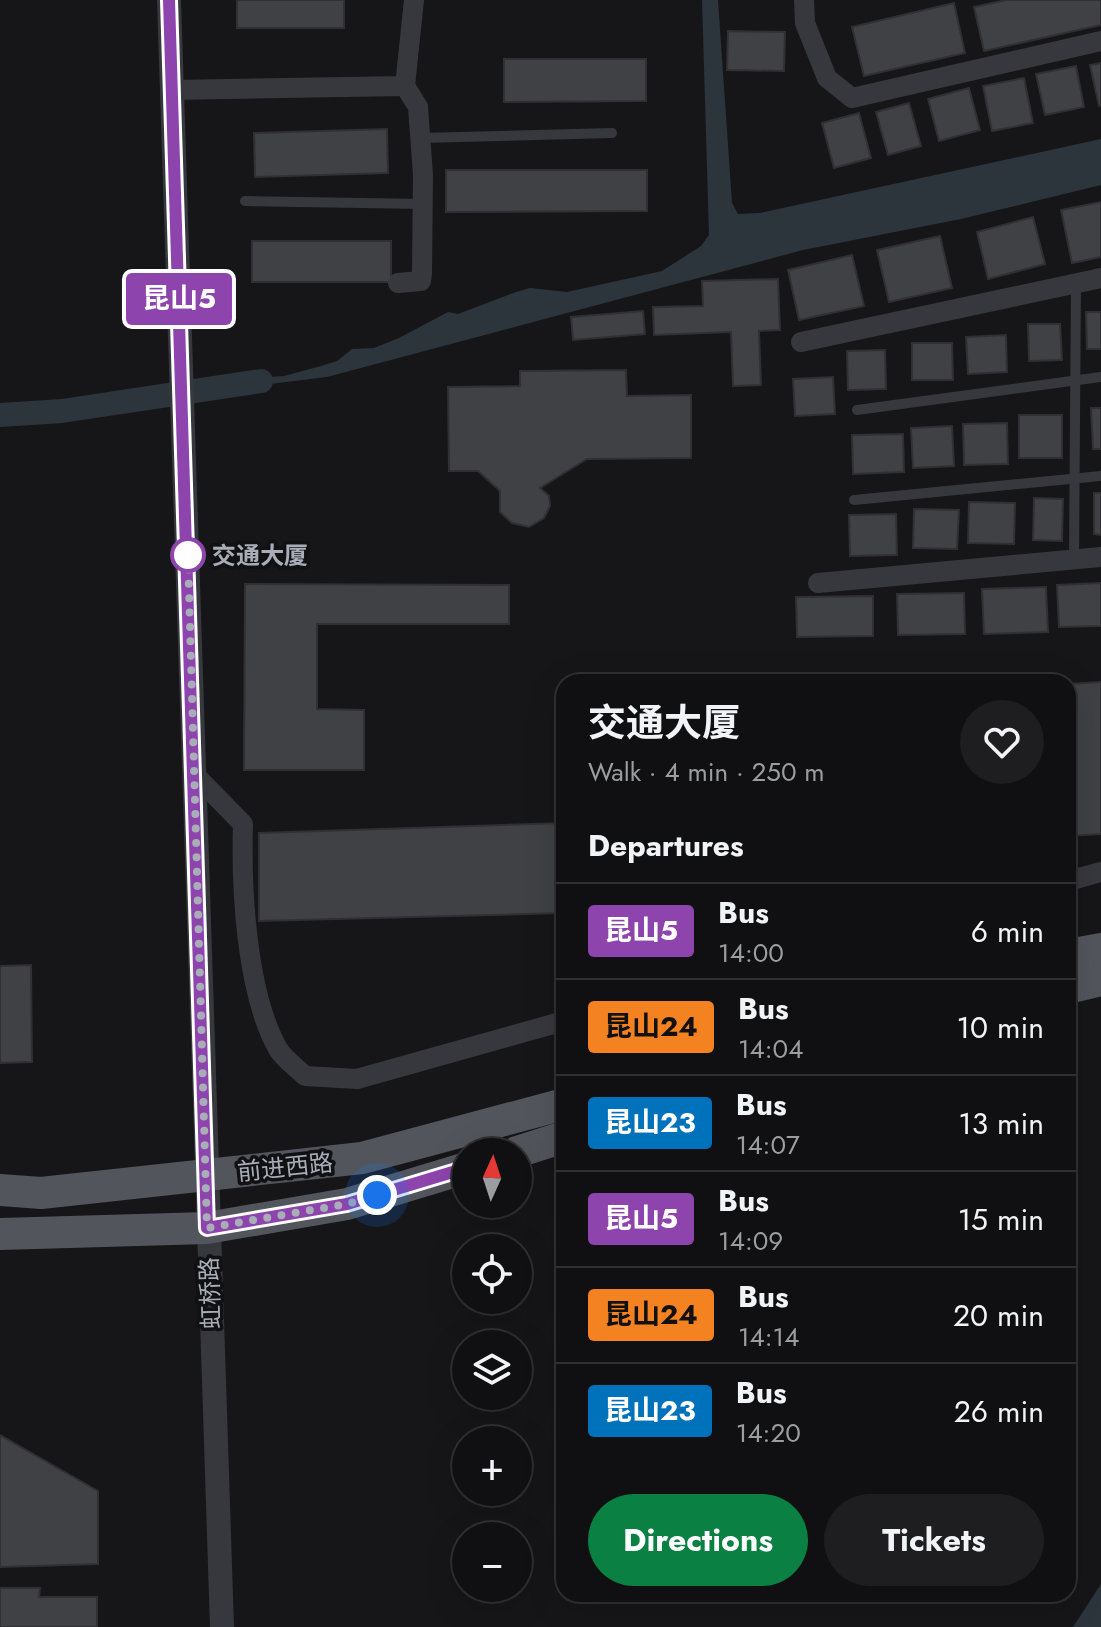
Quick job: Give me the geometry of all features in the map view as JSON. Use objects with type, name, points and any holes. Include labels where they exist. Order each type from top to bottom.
[{"type":"main road","points":[[1076,956],[1100,959]]},
{"type":"main road","points":[[1076,981],[1100,959]]},
{"type":"main road","name":"前进西路","points":[[0,1190],[41,1193],[362,1158],[556,1106]]},
{"type":"main road","points":[[532,1147],[556,1140]]},
{"type":"main road","name":"前进西路","points":[[0,1234],[207,1228],[347,1204],[452,1172]]},
{"type":"street","name":"虹桥路","points":[[169,0],[222,1627]]},
{"type":"street","points":[[398,283],[421,281],[423,204],[418,107],[405,86],[414,0]]},
{"type":"street","points":[[804,0],[805,23],[827,78],[852,98],[1101,41]]},
{"type":"street","points":[[172,90],[405,86]]},
{"type":"street","points":[[801,342],[1101,278]]},
{"type":"street","points":[[818,583],[1101,557]]},
{"type":"street","points":[[194,774],[243,824],[241,889],[260,1000],[279,1051],[305,1076],[357,1079],[556,1023]]},
{"type":"street","points":[[1076,879],[1101,872]]},
{"type":"lane","points":[[420,138],[612,133]]},
{"type":"lane","points":[[245,201],[423,204]]},
{"type":"lane","points":[[1074,559],[1076,283]]},
{"type":"lane","points":[[857,410],[1101,377]]},
{"type":"lane","points":[[854,500],[1101,476]]},
{"type":"shaded area","points":[[702,0],[718,0],[732,203],[738,214],[760,213],[1101,139],[1101,185],[961,219],[803,250],[327,377],[230,389],[230,380],[284,376],[321,366],[337,361],[352,349],[374,348],[399,338],[448,312],[458,314],[530,288],[567,292],[662,271],[701,246],[709,235]]},
{"type":"shaded area","points":[[1101,1584],[1101,1627],[1073,1627]]},
{"type":"building","points":[[237,0],[344,0],[344,28],[237,28]]},
{"type":"building","points":[[1006,0],[1101,0],[1101,25],[984,51],[974,7]]},
{"type":"building","points":[[954,3],[965,53],[864,76],[852,27]]},
{"type":"building","points":[[728,31],[785,32],[784,71],[727,70]]},
{"type":"building","points":[[504,59],[646,59],[646,101],[504,102]]},
{"type":"building","points":[[1101,63],[1101,105],[1099,106],[1090,65]]},
{"type":"building","points":[[1076,66],[1084,107],[1045,115],[1036,74]]},
{"type":"building","points":[[1024,78],[1033,123],[992,131],[983,86]]},
{"type":"building","points":[[969,88],[980,130],[939,141],[928,99]]},
{"type":"building","points":[[909,103],[921,146],[888,155],[876,112]]},
{"type":"building","points":[[859,113],[871,158],[834,168],[822,123]]},
{"type":"building","points":[[387,129],[388,173],[255,177],[254,133]]},
{"type":"building","points":[[446,170],[647,170],[647,211],[446,212]]},
{"type":"building","points":[[1101,202],[1101,257],[1072,263],[1061,210]]},
{"type":"building","points":[[1033,217],[1045,264],[988,279],[977,232]]},
{"type":"building","points":[[940,236],[952,288],[889,302],[877,250]]},
{"type":"building","points":[[252,241],[391,241],[391,282],[252,282]]},
{"type":"building","points":[[852,255],[864,306],[799,320],[788,270]]},
{"type":"building","points":[[778,279],[780,330],[759,331],[761,385],[733,386],[731,332],[654,335],[653,307],[703,306],[702,281]]},
{"type":"building","points":[[643,311],[645,334],[573,340],[571,317]]},
{"type":"building","points":[[1086,312],[1101,312],[1101,349],[1087,349]]},
{"type":"building","points":[[1028,324],[1060,324],[1062,360],[1029,361]]},
{"type":"building","points":[[1006,335],[1007,372],[968,374],[966,337]]},
{"type":"building","points":[[912,343],[952,343],[953,380],[912,380]]},
{"type":"building","points":[[885,350],[886,389],[848,390],[847,351]]},
{"type":"building","points":[[626,370],[627,396],[691,395],[691,458],[587,459],[540,488],[549,496],[550,506],[544,518],[529,527],[512,523],[500,512],[500,491],[478,471],[449,471],[448,387],[520,386],[520,371]]},
{"type":"building","points":[[833,377],[835,414],[795,416],[793,379]]},
{"type":"building","points":[[1091,408],[1101,408],[1101,449],[1093,449]]},
{"type":"building","points":[[1019,415],[1062,415],[1062,458],[1019,458]]},
{"type":"building","points":[[1007,423],[1008,464],[964,465],[963,424]]},
{"type":"building","points":[[952,426],[954,466],[913,468],[911,428]]},
{"type":"building","points":[[903,434],[904,472],[853,474],[852,435]]},
{"type":"building","points":[[1094,493],[1101,493],[1101,535],[1094,534]]},
{"type":"building","points":[[1034,498],[1063,499],[1062,541],[1033,540]]},
{"type":"building","points":[[969,502],[1015,503],[1014,544],[968,543]]},
{"type":"building","points":[[914,509],[959,510],[957,549],[913,548]]},
{"type":"building","points":[[896,514],[897,555],[850,556],[849,515]]},
{"type":"building","points":[[1101,583],[1101,626],[1059,627],[1057,585]]},
{"type":"building","points":[[245,584],[509,585],[509,624],[317,624],[317,709],[364,710],[364,770],[244,770]]},
{"type":"building","points":[[1046,587],[1048,632],[984,634],[982,589]]},
{"type":"building","points":[[964,593],[965,634],[898,635],[897,594]]},
{"type":"building","points":[[873,596],[873,636],[797,637],[796,597]]},
{"type":"building","points":[[1101,682],[1101,834],[1076,836],[1076,684]]},
{"type":"building","points":[[556,823],[556,913],[259,921],[259,833]]},
{"type":"building","points":[[31,965],[32,1062],[0,1063],[0,966]]},
{"type":"building","points":[[0,1435],[98,1491],[98,1564],[0,1567]]},
{"type":"building","points":[[0,1588],[40,1588],[39,1597],[97,1597],[97,1627],[0,1627]]},
{"type":"waterway","points":[[0,415],[62,411],[261,381]]},
{"type":"bus line","name":"昆山5","points":[[169,0],[207,1228],[347,1204],[452,1172]]},
{"type":"place","name":"交通大厦","points":[[188,555]]},
{"type":"route","points":[[188,555],[207,1228],[347,1204],[377,1195]]}]
